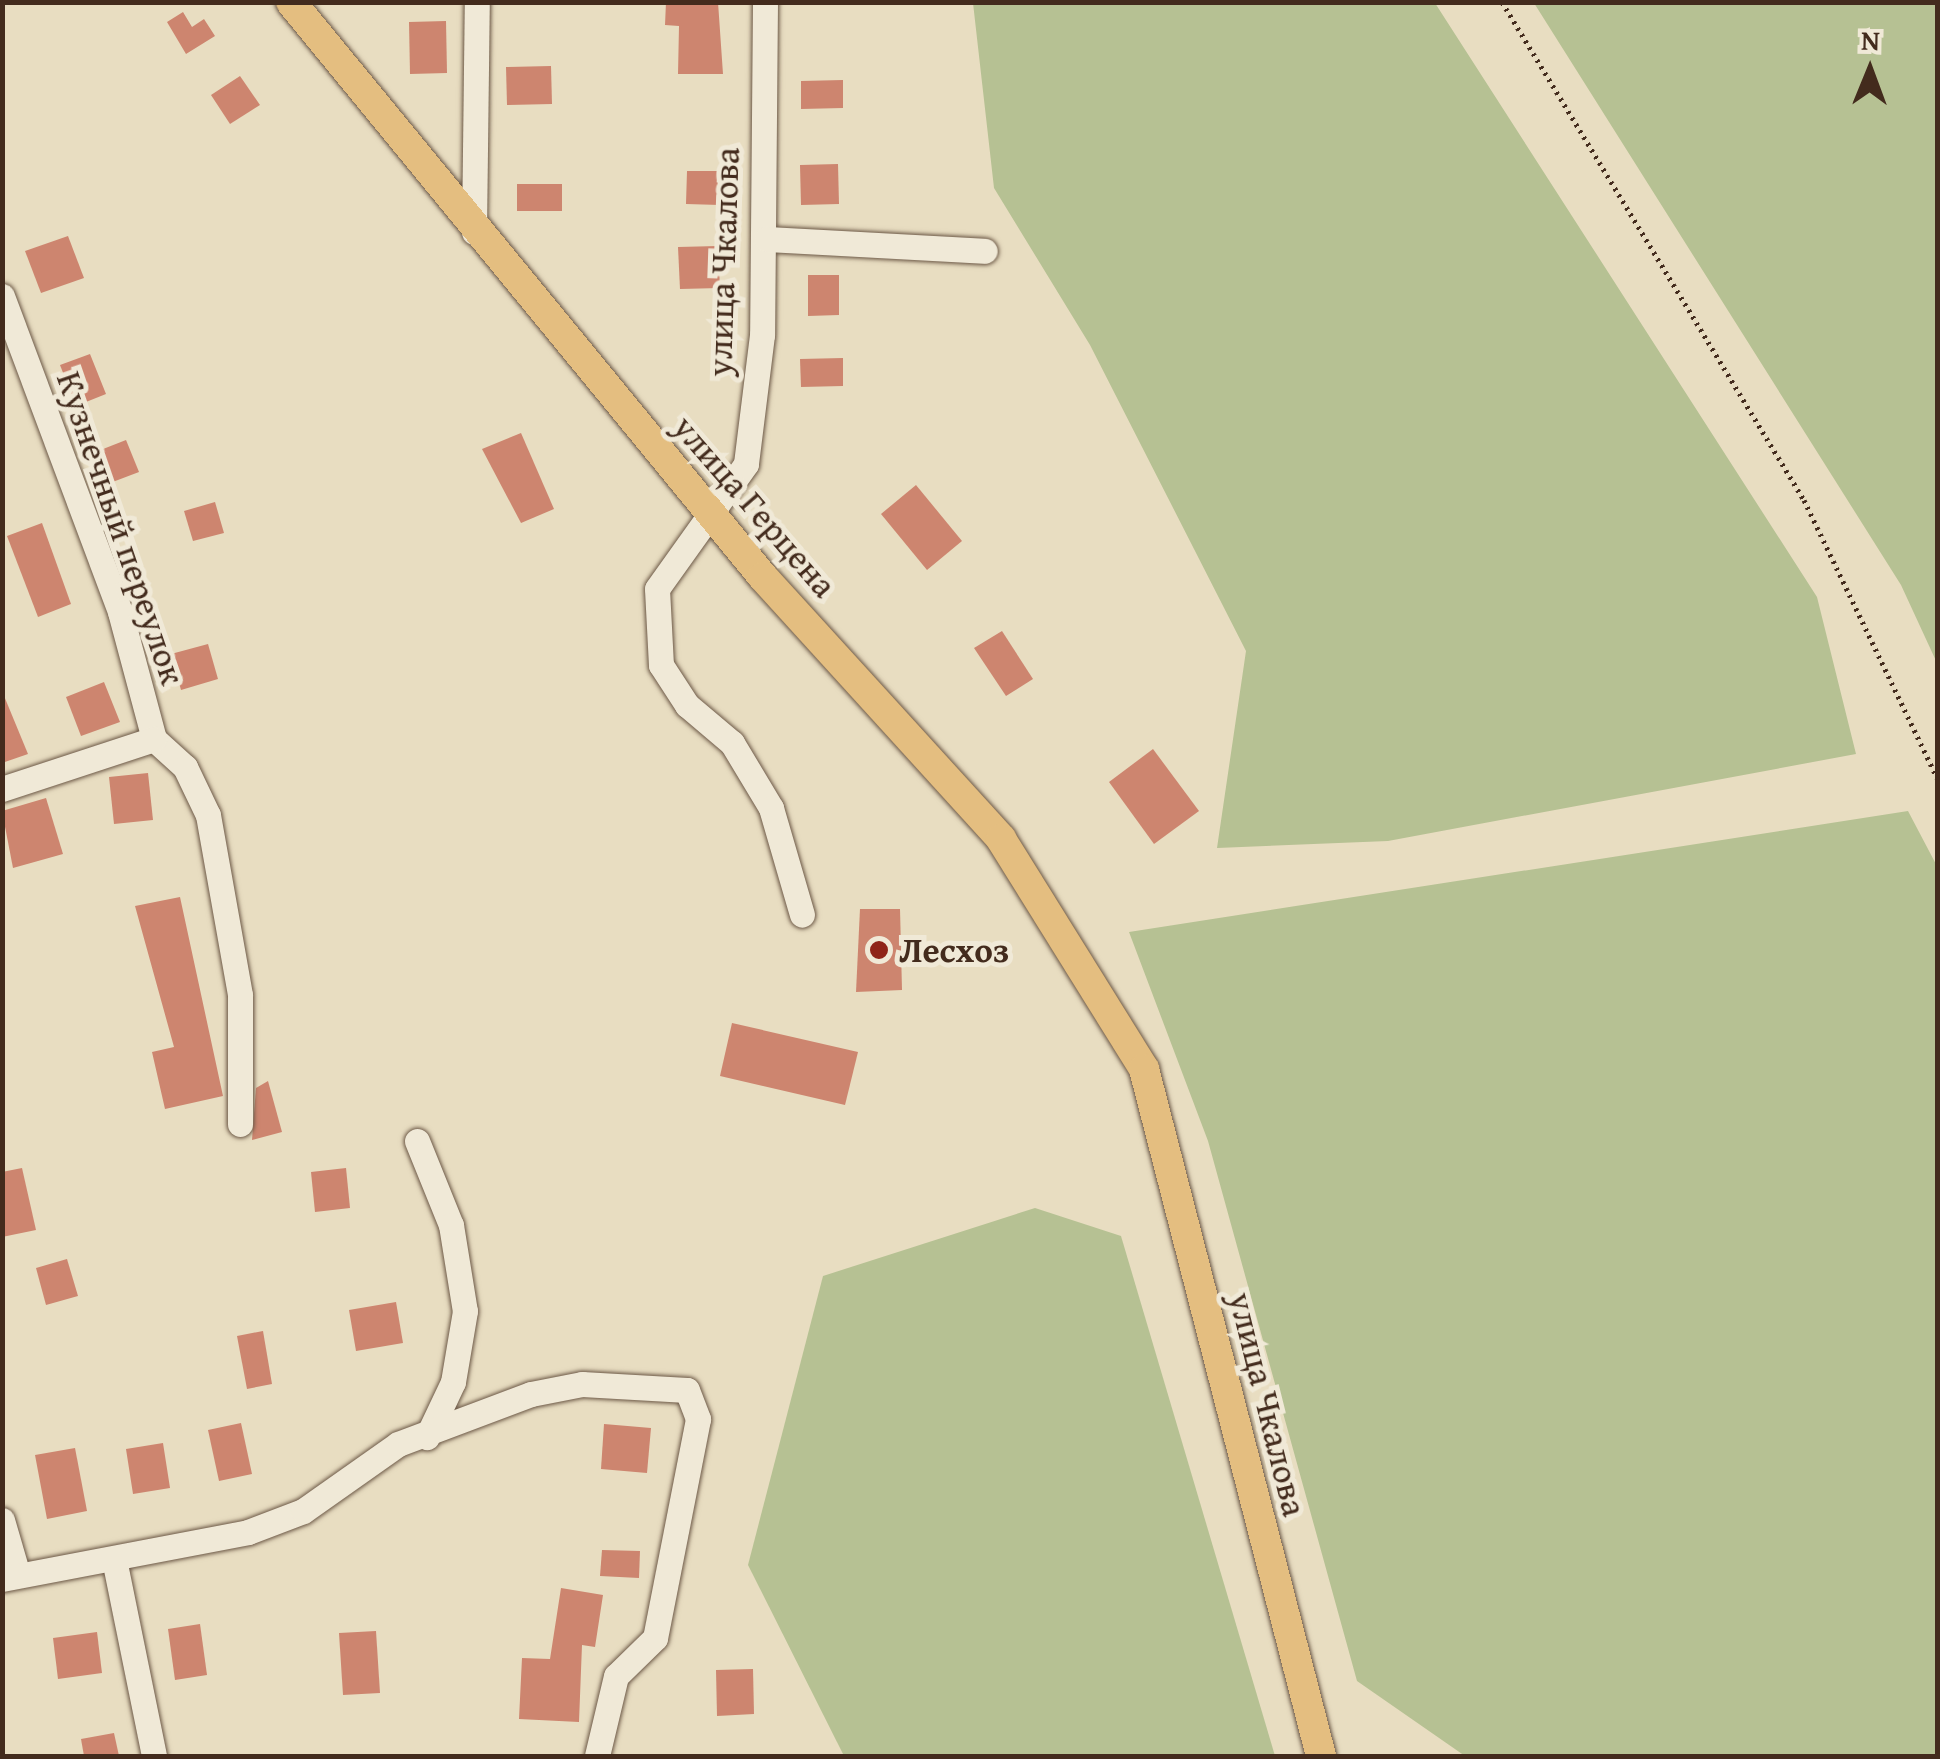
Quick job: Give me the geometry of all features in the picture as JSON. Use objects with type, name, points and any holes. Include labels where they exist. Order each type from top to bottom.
[{"type":"main road","name":"улица Герцена","points":[[292,2],[474,232],[709,512],[1002,839],[1144,1069]]},
{"type":"main road","name":"улица Чкалова","points":[[1144,1069],[1322,1756]]},
{"type":"street","points":[[474,232],[477,2]]},
{"type":"street","name":"улица Чкалова","points":[[766,2],[766,239],[746,464],[658,589],[661,665],[687,705],[732,743],[772,808],[802,915]]},
{"type":"street","points":[[766,239],[985,251]]},
{"type":"street","name":"Кузнечный переулок","points":[[2,296],[120,612],[154,739],[185,767],[208,814],[240,995],[240,1124]]},
{"type":"street","points":[[2,788],[154,739]]},
{"type":"street","points":[[417,1141],[451,1225],[466,1312],[453,1382],[427,1437]]},
{"type":"street","points":[[2,1520],[10,1577],[114,1559],[303,1511],[350,1469],[530,1394],[582,1384],[687,1390],[698,1419],[655,1638],[616,1676],[597,1756]]},
{"type":"street","points":[[114,1559],[154,1756]]},
{"type":"path","points":[[1502,2],[1804,500],[1938,780]]},
{"type":"green space","points":[[973,3],[1435,3],[1817,597],[1856,754],[1388,841],[1217,848],[1246,651],[1090,345],[994,188]]},
{"type":"green space","points":[[1534,3],[1937,3],[1937,663],[1901,585]]},
{"type":"green space","points":[[1908,811],[1938,868],[1937,1756],[1465,1756],[1357,1681],[1208,1141],[1129,932]]},
{"type":"green space","points":[[1035,1208],[1121,1236],[1275,1756],[844,1756],[748,1565],[823,1276]]},
{"type":"building","points":[[666,2],[718,2],[723,74],[678,74],[679,26],[665,25]]},
{"type":"building","points":[[183,12],[192,27],[204,19],[215,36],[186,54],[167,22]]},
{"type":"building","points":[[446,21],[447,73],[410,74],[409,22]]},
{"type":"building","points":[[551,66],[552,104],[507,105],[506,67]]},
{"type":"building","points":[[240,76],[260,105],[230,124],[211,95]]},
{"type":"building","points":[[843,80],[843,108],[801,109],[801,81]]},
{"type":"building","points":[[838,164],[839,204],[801,205],[800,165]]},
{"type":"building","points":[[687,171],[721,171],[720,205],[686,204]]},
{"type":"building","points":[[517,184],[562,184],[562,211],[517,211]]},
{"type":"building","points":[[68,236],[84,278],[41,293],[25,251]]},
{"type":"building","points":[[718,246],[720,288],[680,289],[678,247]]},
{"type":"building","points":[[808,275],[839,275],[839,315],[808,316]]},
{"type":"building","points":[[90,354],[106,394],[76,406],[60,365]]},
{"type":"building","points":[[843,358],[843,386],[801,387],[800,359]]},
{"type":"building","points":[[521,433],[554,509],[521,523],[482,449]]},
{"type":"building","points":[[126,440],[139,472],[110,483],[98,451]]},
{"type":"building","points":[[916,485],[962,541],[927,570],[881,514]]},
{"type":"building","points":[[215,502],[224,533],[193,541],[184,511]]},
{"type":"building","points":[[42,523],[71,604],[38,617],[7,536]]},
{"type":"building","points":[[1002,631],[1033,679],[1006,696],[974,648]]},
{"type":"building","points":[[208,644],[218,679],[181,690],[171,654]]},
{"type":"building","points":[[104,682],[120,722],[81,736],[66,697]]},
{"type":"building","points":[[2,691],[28,754],[2,763]]},
{"type":"building","points":[[1153,749],[1199,811],[1154,844],[1109,782]]},
{"type":"building","points":[[148,773],[153,820],[114,824],[109,777]]},
{"type":"building","points":[[46,798],[63,854],[13,868],[2,811]]},
{"type":"building","points":[[180,897],[223,1096],[165,1109],[152,1052],[174,1047],[135,906]]},
{"type":"building","name":"Лесхоз","points":[[860,909],[900,909],[902,990],[856,992]]},
{"type":"building","points":[[732,1023],[858,1052],[845,1105],[720,1076]]},
{"type":"building","points":[[268,1081],[282,1132],[252,1140],[256,1088]]},
{"type":"building","points":[[22,1168],[36,1230],[2,1237],[2,1172]]},
{"type":"building","points":[[346,1168],[350,1208],[315,1212],[311,1172]]},
{"type":"building","points":[[67,1259],[78,1296],[46,1305],[36,1268]]},
{"type":"building","points":[[396,1302],[403,1343],[356,1351],[349,1310]]},
{"type":"building","points":[[263,1331],[272,1384],[247,1389],[237,1336]]},
{"type":"building","points":[[241,1423],[252,1474],[219,1481],[208,1430]]},
{"type":"building","points":[[604,1424],[651,1428],[647,1473],[601,1469]]},
{"type":"building","points":[[163,1443],[170,1488],[133,1494],[126,1449]]},
{"type":"building","points":[[75,1448],[87,1511],[47,1519],[35,1455]]},
{"type":"building","points":[[602,1550],[640,1551],[639,1578],[600,1576]]},
{"type":"building","points":[[561,1588],[603,1595],[595,1647],[582,1645],[579,1722],[519,1719],[522,1658],[550,1659]]},
{"type":"building","points":[[200,1624],[207,1675],[175,1680],[168,1629]]},
{"type":"building","points":[[376,1631],[380,1693],[343,1695],[339,1633]]},
{"type":"building","points":[[97,1632],[102,1673],[58,1679],[53,1638]]},
{"type":"building","points":[[753,1669],[754,1714],[717,1716],[716,1670]]},
{"type":"building","points":[[114,1733],[119,1756],[84,1756],[81,1739]]},
{"type":"place","name":"Лесхоз","points":[[879,950]]}]
